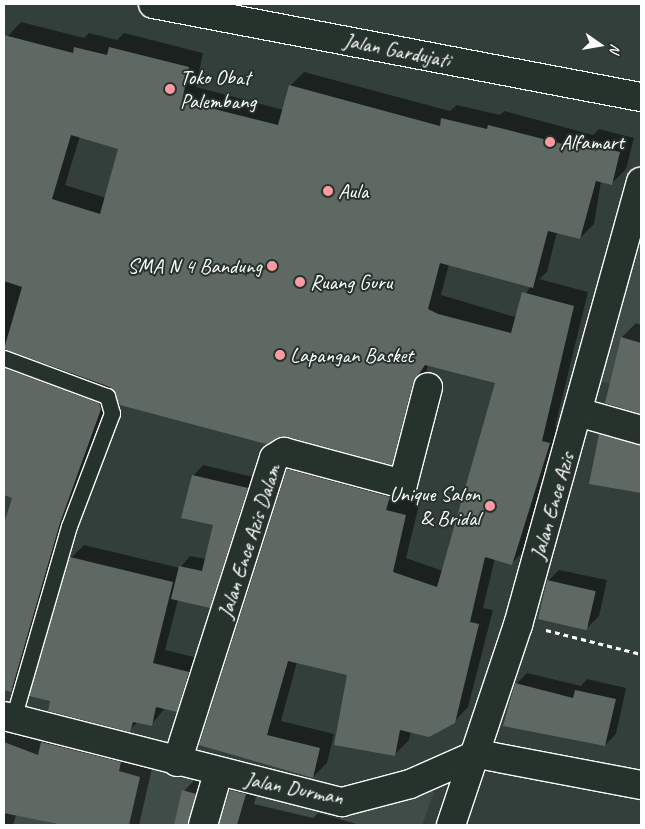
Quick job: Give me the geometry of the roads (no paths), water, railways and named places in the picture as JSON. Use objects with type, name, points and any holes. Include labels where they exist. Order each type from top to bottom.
[{"type":"street","name":"Jalan Gardujati","points":[[153,4],[641,97]]},
{"type":"street","name":"Jalan Ence Azis","points":[[451,825],[478,754],[518,625],[641,182]]},
{"type":"street","name":"Jalan Ence Azis Dalam","points":[[177,762],[274,458],[284,452],[403,484],[428,387]]},
{"type":"street","points":[[578,412],[641,430]]},
{"type":"street","name":"Jalan Durman","points":[[9,717],[177,762],[342,802],[410,784],[478,754]]},
{"type":"street","points":[[478,754],[641,785]]},
{"type":"street","points":[[203,825],[218,772]]},
{"type":"lane","points":[[4,358],[107,396],[112,413],[69,526],[9,717]]},
{"type":"place","name":"Toko Obat Palembang","points":[[170,89]]},
{"type":"place","name":"Alfamart","points":[[550,142]]},
{"type":"place","name":"Aula","points":[[328,191]]},
{"type":"place","name":"SMA N 4 Bandung","points":[[272,266]]},
{"type":"place","name":"Ruang Guru","points":[[300,282]]},
{"type":"place","name":"Lapangan Basket","points":[[280,355]]},
{"type":"place","name":"Unique Salon & Bridal","points":[[490,506]]}]
